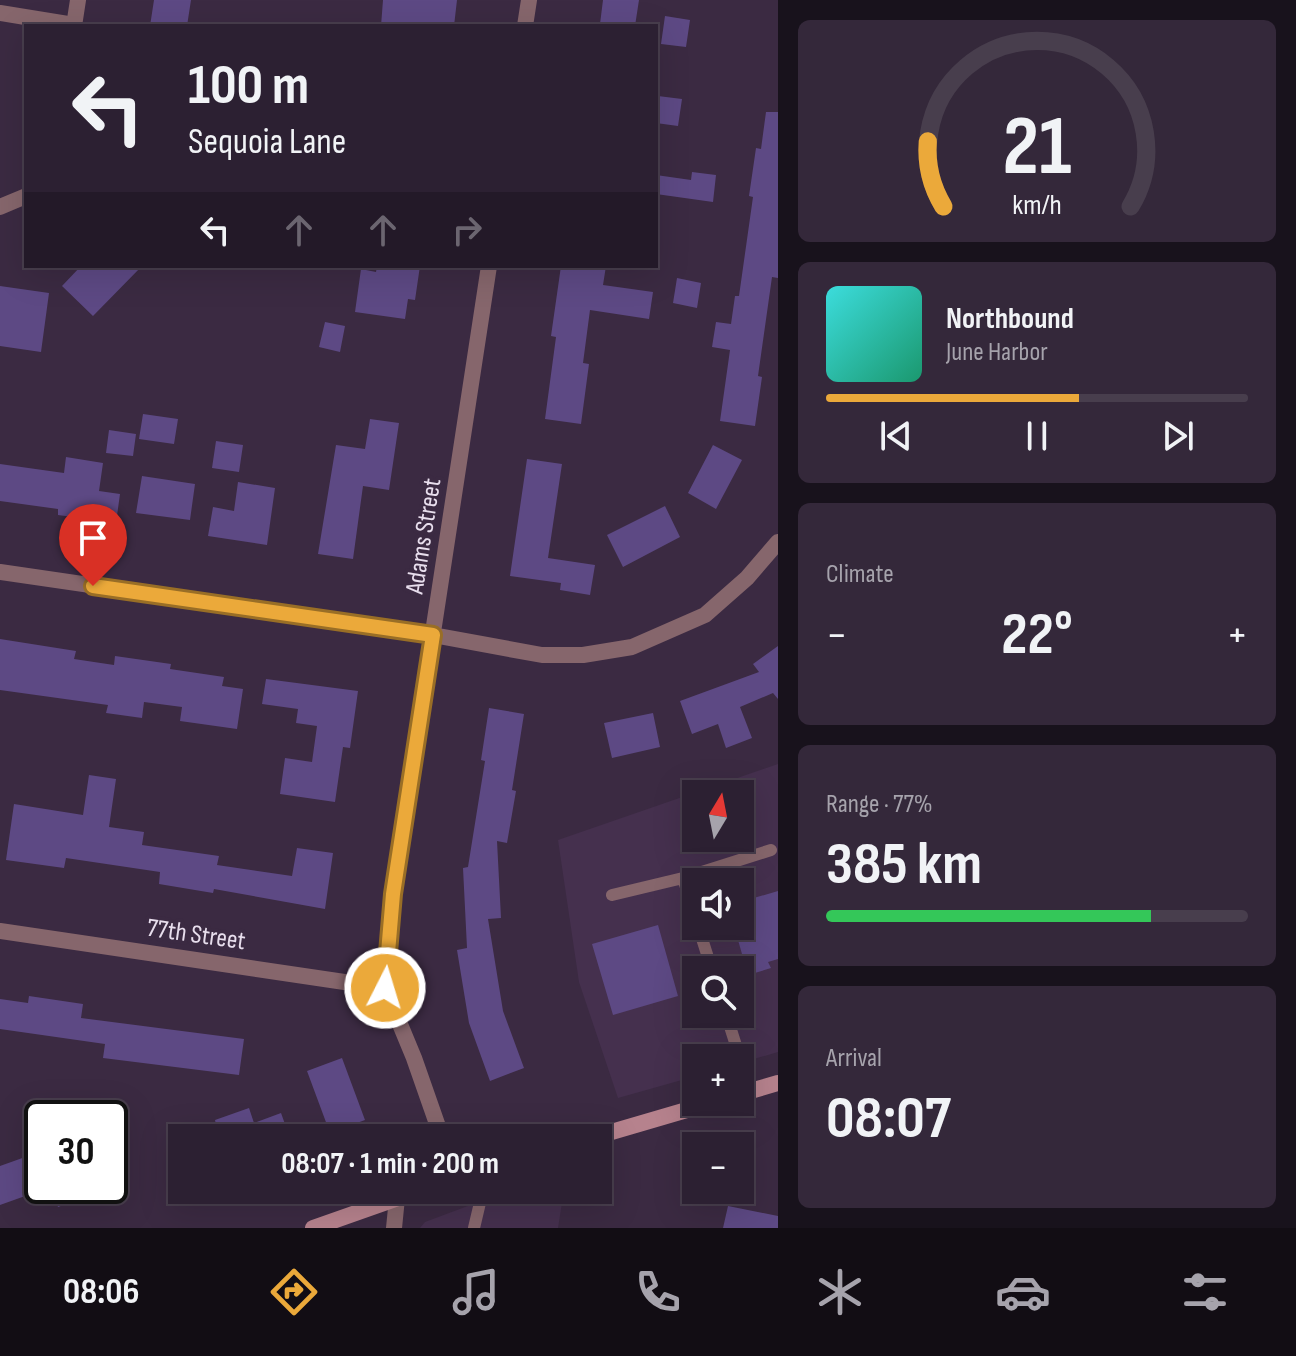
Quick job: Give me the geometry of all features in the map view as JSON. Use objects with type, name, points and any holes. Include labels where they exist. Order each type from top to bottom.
[{"type":"main road","points":[[754,1090],[778,1083]]},
{"type":"main road","points":[[612,1132],[682,1111]]},
{"type":"main road","points":[[313,1228],[380,1204]]},
{"type":"street","points":[[74,24],[78,0]]},
{"type":"street","points":[[525,24],[529,0]]},
{"type":"street","points":[[0,13],[68,24]]},
{"type":"street","points":[[0,207],[24,197]]},
{"type":"street","name":"Adams Street","points":[[437,1124],[385,988],[393,894],[489,268]]},
{"type":"street","points":[[0,572],[433,635],[542,655],[583,655],[632,647],[705,615],[747,578],[778,542]]},
{"type":"street","name":"77th Street","points":[[0,931],[385,988]]},
{"type":"street","points":[[394,1228],[396,1204]]},
{"type":"lane","points":[[714,868],[771,850]]},
{"type":"lane","points":[[612,895],[682,878]]},
{"type":"lane","points":[[474,1228],[480,1204]]},
{"type":"shaded area","points":[[778,764],[778,1052],[754,1059],[754,1044],[682,1044],[682,1080],[618,1098],[579,982],[558,840],[682,797],[682,852],[754,852],[754,780],[732,780]]},
{"type":"shaded area","points":[[473,1204],[562,1204],[558,1228],[420,1228],[425,1222]]},
{"type":"building","points":[[154,0],[191,0],[187,24],[150,24]]},
{"type":"building","points":[[383,0],[457,0],[454,24],[381,24]]},
{"type":"building","points":[[603,0],[639,0],[635,24],[600,24]]},
{"type":"building","points":[[665,16],[690,20],[686,47],[661,44]]},
{"type":"building","points":[[658,96],[682,99],[678,126],[658,123]]},
{"type":"building","points":[[766,112],[778,112],[778,278],[772,277],[758,376],[762,377],[755,426],[720,421],[730,350],[712,347],[716,322],[731,324],[735,296],[739,296],[753,197],[749,196],[756,148],[761,149]]},
{"type":"building","points":[[692,172],[716,175],[713,202],[658,194],[658,175],[691,180]]},
{"type":"building","points":[[79,268],[140,268],[93,316],[62,286]]},
{"type":"building","points":[[377,268],[420,268],[415,300],[408,299],[405,319],[355,312],[361,269],[376,272]]},
{"type":"building","points":[[561,268],[606,268],[603,285],[653,292],[649,319],[590,310],[583,363],[589,364],[581,424],[545,419],[556,337],[551,336]]},
{"type":"building","points":[[677,278],[701,283],[697,308],[673,303]]},
{"type":"building","points":[[0,286],[49,293],[41,352],[0,346]]},
{"type":"building","points":[[325,322],[345,326],[340,352],[319,347]]},
{"type":"building","points":[[143,414],[178,419],[174,444],[139,439]]},
{"type":"building","points":[[370,419],[399,423],[389,490],[363,486],[353,559],[318,554],[336,445],[365,449]]},
{"type":"building","points":[[109,430],[136,434],[133,456],[106,453]]},
{"type":"building","points":[[216,441],[243,445],[239,472],[212,468]]},
{"type":"building","points":[[713,445],[742,460],[716,509],[688,493]]},
{"type":"building","points":[[66,457],[103,463],[99,491],[120,494],[116,523],[58,515],[58,509],[0,501],[0,464],[64,473]]},
{"type":"building","points":[[527,459],[562,464],[548,558],[595,565],[590,595],[560,590],[561,583],[510,576]]},
{"type":"building","points":[[142,476],[195,484],[190,520],[136,513]]},
{"type":"building","points":[[238,482],[275,488],[267,545],[208,536],[213,507],[234,511]]},
{"type":"building","points":[[665,506],[680,537],[623,567],[607,535]]},
{"type":"building","points":[[0,639],[76,651],[74,659],[114,665],[115,656],[171,664],[170,669],[224,677],[222,686],[243,689],[237,729],[180,721],[182,707],[144,702],[142,718],[106,713],[108,705],[0,690]]},
{"type":"building","points":[[778,646],[778,699],[773,693],[740,707],[752,738],[726,748],[718,724],[692,734],[680,701],[759,672],[753,664]]},
{"type":"building","points":[[266,679],[358,691],[350,748],[343,747],[335,802],[280,794],[285,758],[312,762],[317,726],[296,723],[298,709],[262,704]]},
{"type":"building","points":[[489,708],[524,714],[507,843],[497,841],[501,918],[488,919],[503,1011],[524,1068],[490,1081],[469,1023],[457,950],[467,948],[463,868],[468,867],[485,761],[481,760]]},
{"type":"building","points":[[653,713],[660,747],[612,758],[604,723]]},
{"type":"building","points":[[89,775],[116,779],[109,827],[144,832],[142,845],[219,856],[217,865],[292,876],[297,848],[333,853],[325,909],[214,889],[213,893],[159,884],[160,872],[66,858],[64,868],[6,860],[14,804],[83,815]]},
{"type":"building","points":[[778,891],[778,959],[768,962],[771,968],[754,973],[754,956],[743,956],[738,940],[754,940],[754,898]]},
{"type":"building","points":[[658,925],[678,996],[613,1015],[592,944]]},
{"type":"building","points":[[29,996],[83,1004],[81,1018],[244,1039],[239,1075],[103,1058],[105,1044],[0,1029],[0,999],[28,1003]]},
{"type":"building","points":[[342,1058],[365,1120],[354,1124],[327,1124],[307,1071]]},
{"type":"building","points":[[249,1108],[254,1123],[281,1113],[285,1124],[216,1124],[215,1120]]},
{"type":"building","points":[[24,1157],[24,1196],[0,1205],[0,1166]]},
{"type":"building","points":[[728,1206],[778,1216],[778,1228],[723,1228]]},
{"type":"route","points":[[93,586],[433,635],[393,894],[385,988]]}]
